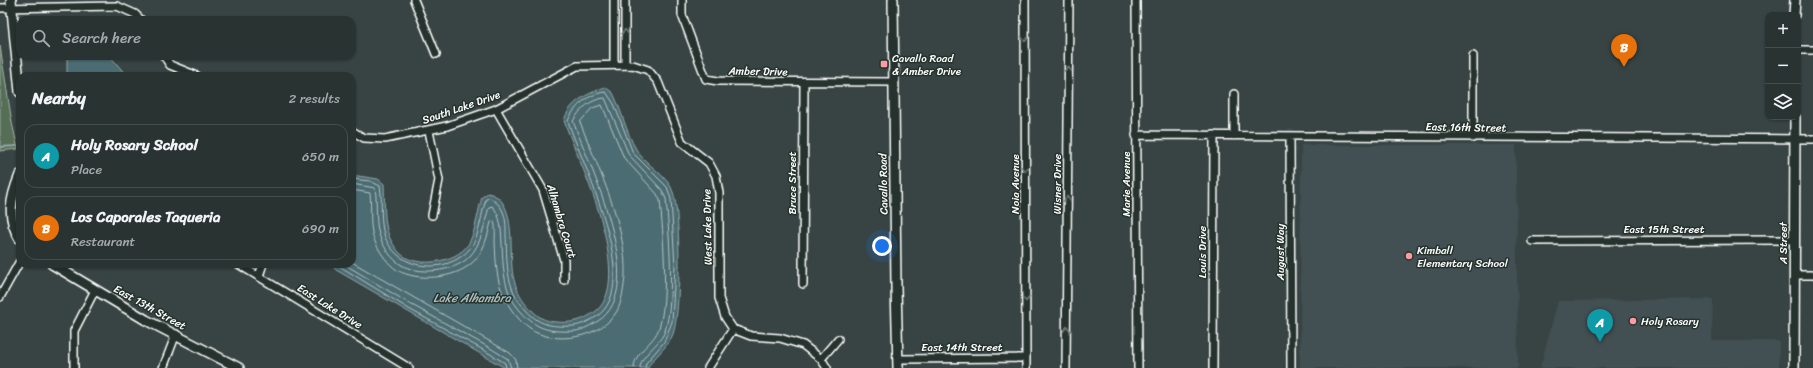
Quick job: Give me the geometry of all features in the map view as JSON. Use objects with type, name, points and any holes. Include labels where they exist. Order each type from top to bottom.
[{"type":"street","points":[[414,0],[436,54]]},
{"type":"street","points":[[614,0],[619,64]]},
{"type":"street","points":[[619,64],[626,0]]},
{"type":"street","name":"Amber Drive","points":[[682,0],[682,15],[706,79],[718,81],[894,82]]},
{"type":"street","name":"Cavallo Road","points":[[893,0],[898,363]]},
{"type":"street","name":"Noia Avenue","points":[[1025,0],[1026,368]]},
{"type":"street","name":"Wisner Drive","points":[[1066,368],[1069,0]]},
{"type":"street","name":"Marie Avenue","points":[[1136,0],[1138,368]]},
{"type":"street","points":[[1794,12],[1795,0]]},
{"type":"street","points":[[11,3],[16,52]]},
{"type":"street","points":[[0,8],[11,3],[116,6],[137,16]]},
{"type":"street","points":[[1801,50],[1813,50]]},
{"type":"street","points":[[1473,56],[1473,138]]},
{"type":"street","points":[[17,60],[18,72]]},
{"type":"street","points":[[167,60],[170,65],[187,72]]},
{"type":"street","name":"South Lake Drive","points":[[356,133],[364,138],[385,139],[428,131],[496,109],[577,66],[619,64]]},
{"type":"street","name":"West Lake Drive","points":[[619,64],[633,65],[648,70],[658,82],[682,142],[709,163],[716,176],[719,193],[719,298],[725,317],[733,329]]},
{"type":"street","name":"Bruce Street","points":[[803,284],[804,82]]},
{"type":"street","points":[[1234,94],[1234,136]]},
{"type":"street","name":"Alhambra Court","points":[[496,109],[543,190],[564,260],[564,280]]},
{"type":"street","name":"A Street","points":[[1794,368],[1795,120]]},
{"type":"street","points":[[428,131],[439,180],[432,215]]},
{"type":"street","name":"East 16th Street","points":[[1136,135],[1813,139]]},
{"type":"street","name":"Louis Drive","points":[[1213,368],[1214,135]]},
{"type":"street","name":"August Way","points":[[1290,136],[1291,368]]},
{"type":"street","points":[[16,184],[12,194],[10,212],[16,232]]},
{"type":"street","name":"East 15th Street","points":[[1532,241],[1795,240]]},
{"type":"street","points":[[0,297],[16,268]]},
{"type":"street","name":"East 13th Street","points":[[59,268],[146,320],[176,334],[239,368]]},
{"type":"street","name":"East Lake Drive","points":[[245,268],[409,368]]},
{"type":"street","points":[[259,276],[262,268]]},
{"type":"street","points":[[1795,275],[1813,275]]},
{"type":"street","points":[[74,368],[74,331],[95,290]]},
{"type":"street","points":[[708,368],[733,329],[751,336],[780,338],[803,345],[822,360],[827,368]]},
{"type":"street","points":[[163,368],[176,334]]},
{"type":"street","points":[[822,360],[838,339]]},
{"type":"street","name":"East 14th Street","points":[[898,363],[1025,358]]},
{"type":"shaded area","name":"Kimball Elementary School","points":[[1301,145],[1516,145],[1518,368],[1300,368]]},
{"type":"shaded area","name":"Holy Rosary","points":[[1713,299],[1712,341],[1779,341],[1779,368],[1540,368],[1558,301]]},
{"type":"green space","points":[[0,46],[16,140],[16,149],[0,151]]},
{"type":"water","points":[[67,60],[113,60],[124,72],[67,72]]},
{"type":"water","name":"Lake Alhambra","points":[[605,87],[613,93],[629,136],[636,149],[640,155],[666,180],[673,192],[676,204],[679,241],[679,285],[676,323],[671,339],[664,349],[652,361],[648,368],[505,368],[334,268],[356,268],[356,176],[378,179],[384,184],[385,217],[390,239],[402,255],[421,262],[441,261],[450,258],[465,248],[474,231],[482,197],[488,193],[498,198],[505,206],[510,230],[514,280],[520,295],[527,305],[545,320],[574,322],[590,315],[603,304],[606,296],[610,270],[608,253],[596,202],[564,121],[566,114],[574,104]]},
{"type":"waterway","points":[[0,147],[16,146]]},
{"type":"place","name":"Cavallo Road & Amber Drive","points":[[884,64]]},
{"type":"place","name":"Los Caporales Taqueria","points":[[1624,67]]},
{"type":"place","name":"Kimball Elementary School","points":[[1409,256]]},
{"type":"place","name":"Holy Rosary","points":[[1633,321]]},
{"type":"place","name":"Holy Rosary School","points":[[1600,342]]}]
